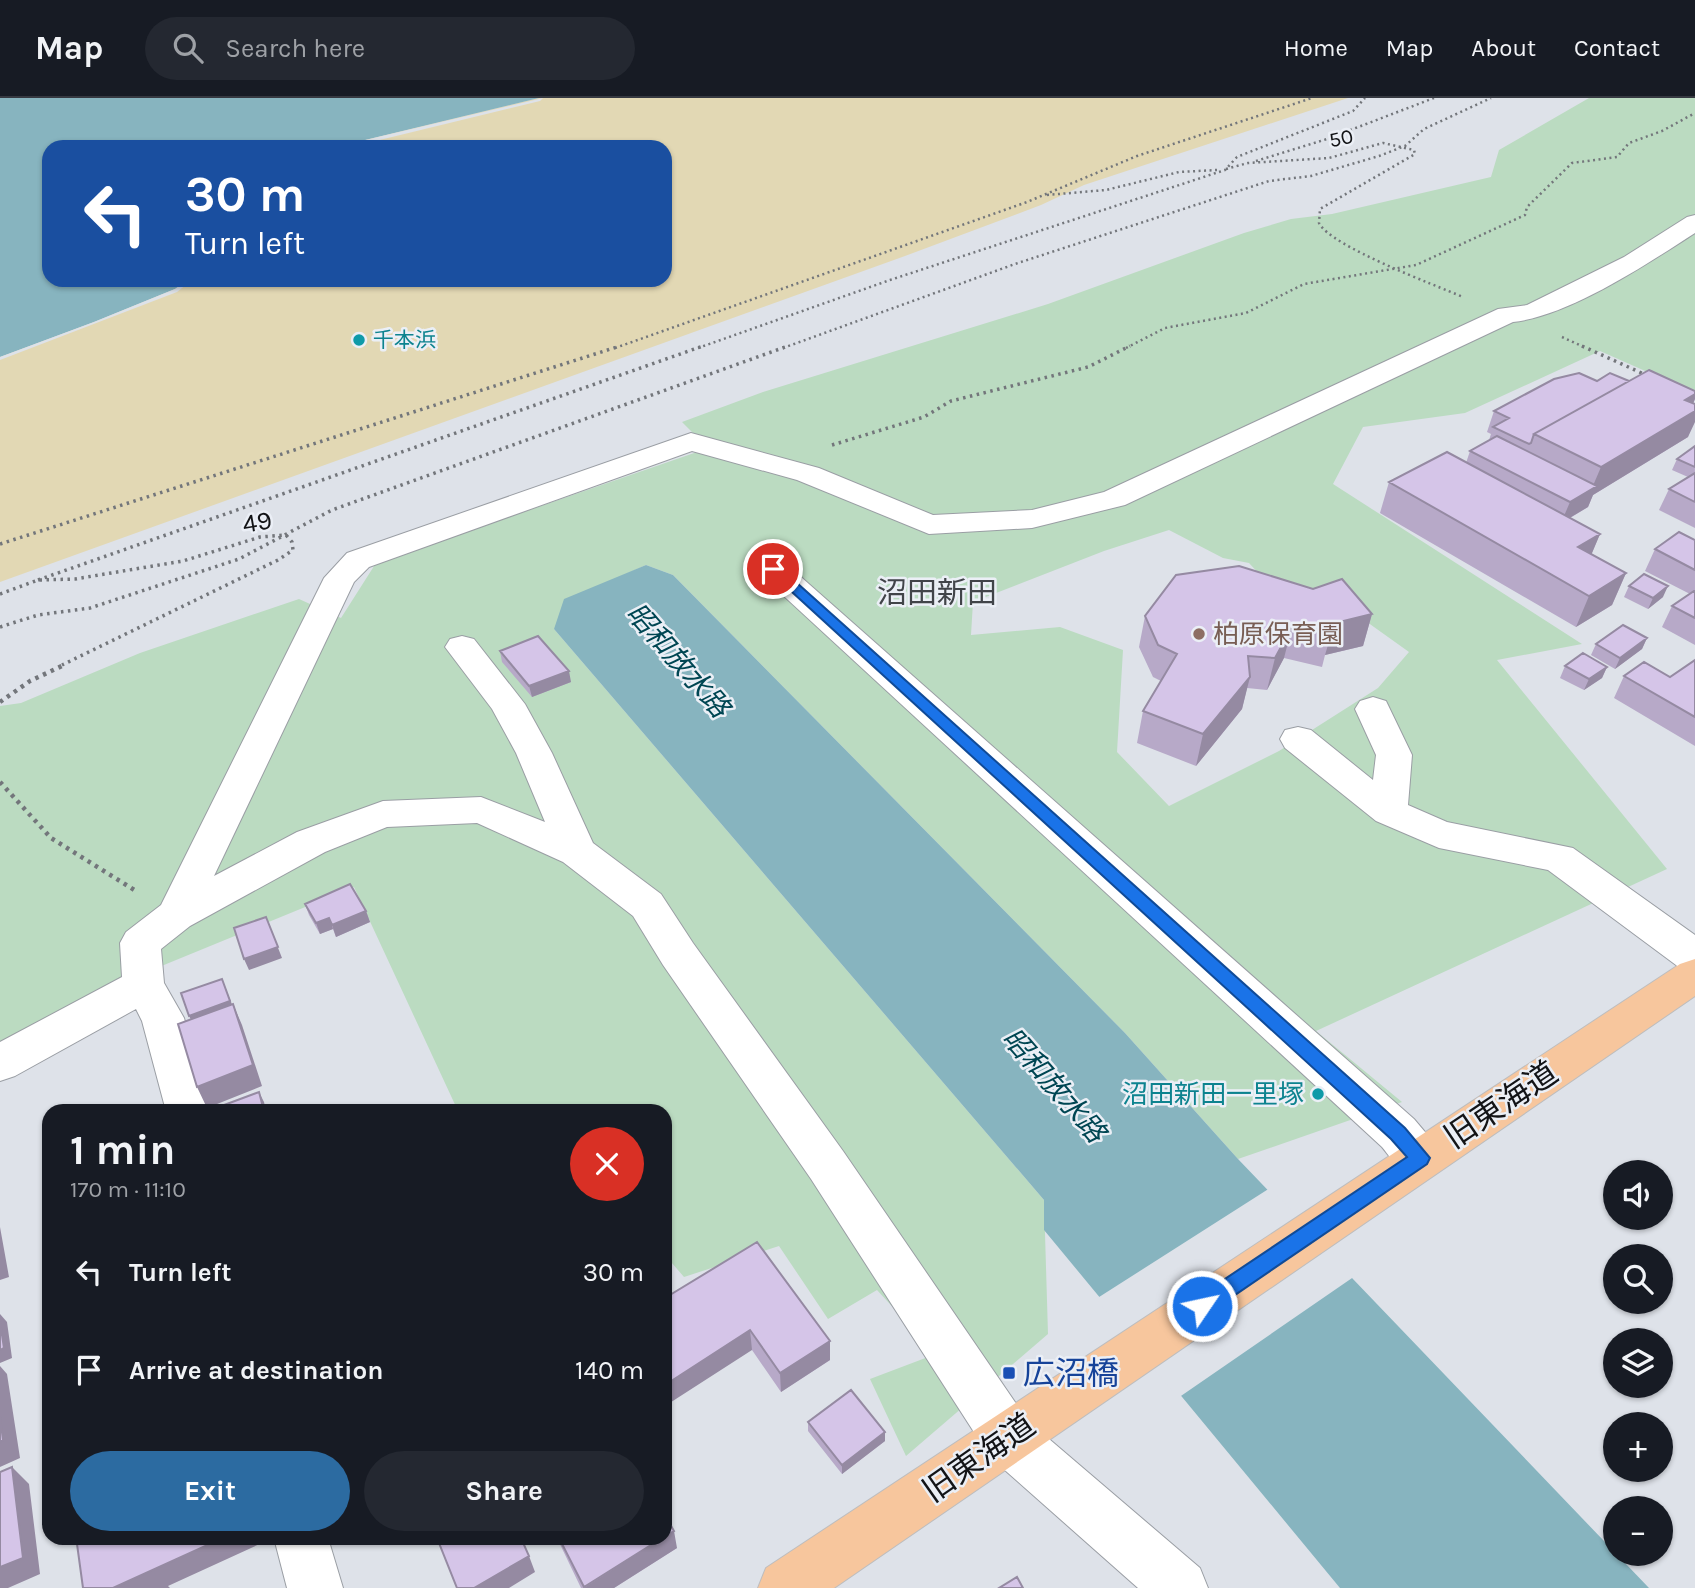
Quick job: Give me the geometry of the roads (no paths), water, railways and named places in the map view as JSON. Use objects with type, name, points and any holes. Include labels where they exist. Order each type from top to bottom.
[{"type":"main road","name":"旧東海道","points":[[786,1588],[1695,975]]},
{"type":"street","points":[[176,915],[340,578],[358,560],[691,442],[808,474],[929,525],[1032,519],[1114,499],[1507,315],[1533,312],[1633,262],[1695,222]]},
{"type":"street","points":[[773,569],[1398,1133],[1409,1166]]},
{"type":"street","points":[[461,647],[507,704],[534,753],[577,852]]},
{"type":"street","points":[[1373,709],[1394,755],[1389,812]]},
{"type":"street","points":[[1298,739],[1389,812],[1438,834],[1559,858],[1695,957]]},
{"type":"street","points":[[186,1104],[163,1018],[143,985],[140,943],[176,915],[311,842],[383,814],[481,810],[577,852],[647,905],[678,954],[827,1165],[1030,1424],[1180,1588]]},
{"type":"street","points":[[0,1063],[143,985]]},
{"type":"street","points":[[304,1545],[315,1588]]},
{"type":"water","points":[[0,98],[539,98],[365,140],[42,140],[42,287],[178,287],[0,357]]},
{"type":"water","name":"昭和放水路","points":[[646,565],[673,575],[1125,1033],[1238,1159],[1603,1540],[1603,1566],[1628,1566],[1649,1588],[1340,1588],[1044,1230],[1044,1200],[554,629],[564,599]]},
{"type":"place","name":"千本浜","points":[[359,340]]},
{"type":"place","name":"柏原保育園","points":[[1199,634]]},
{"type":"place","name":"沼田新田一里塚","points":[[1318,1094]]},
{"type":"place","name":"広沼橋","points":[[1009,1373]]},
{"type":"district","name":"沼田新田","points":[[937,593]]}]
